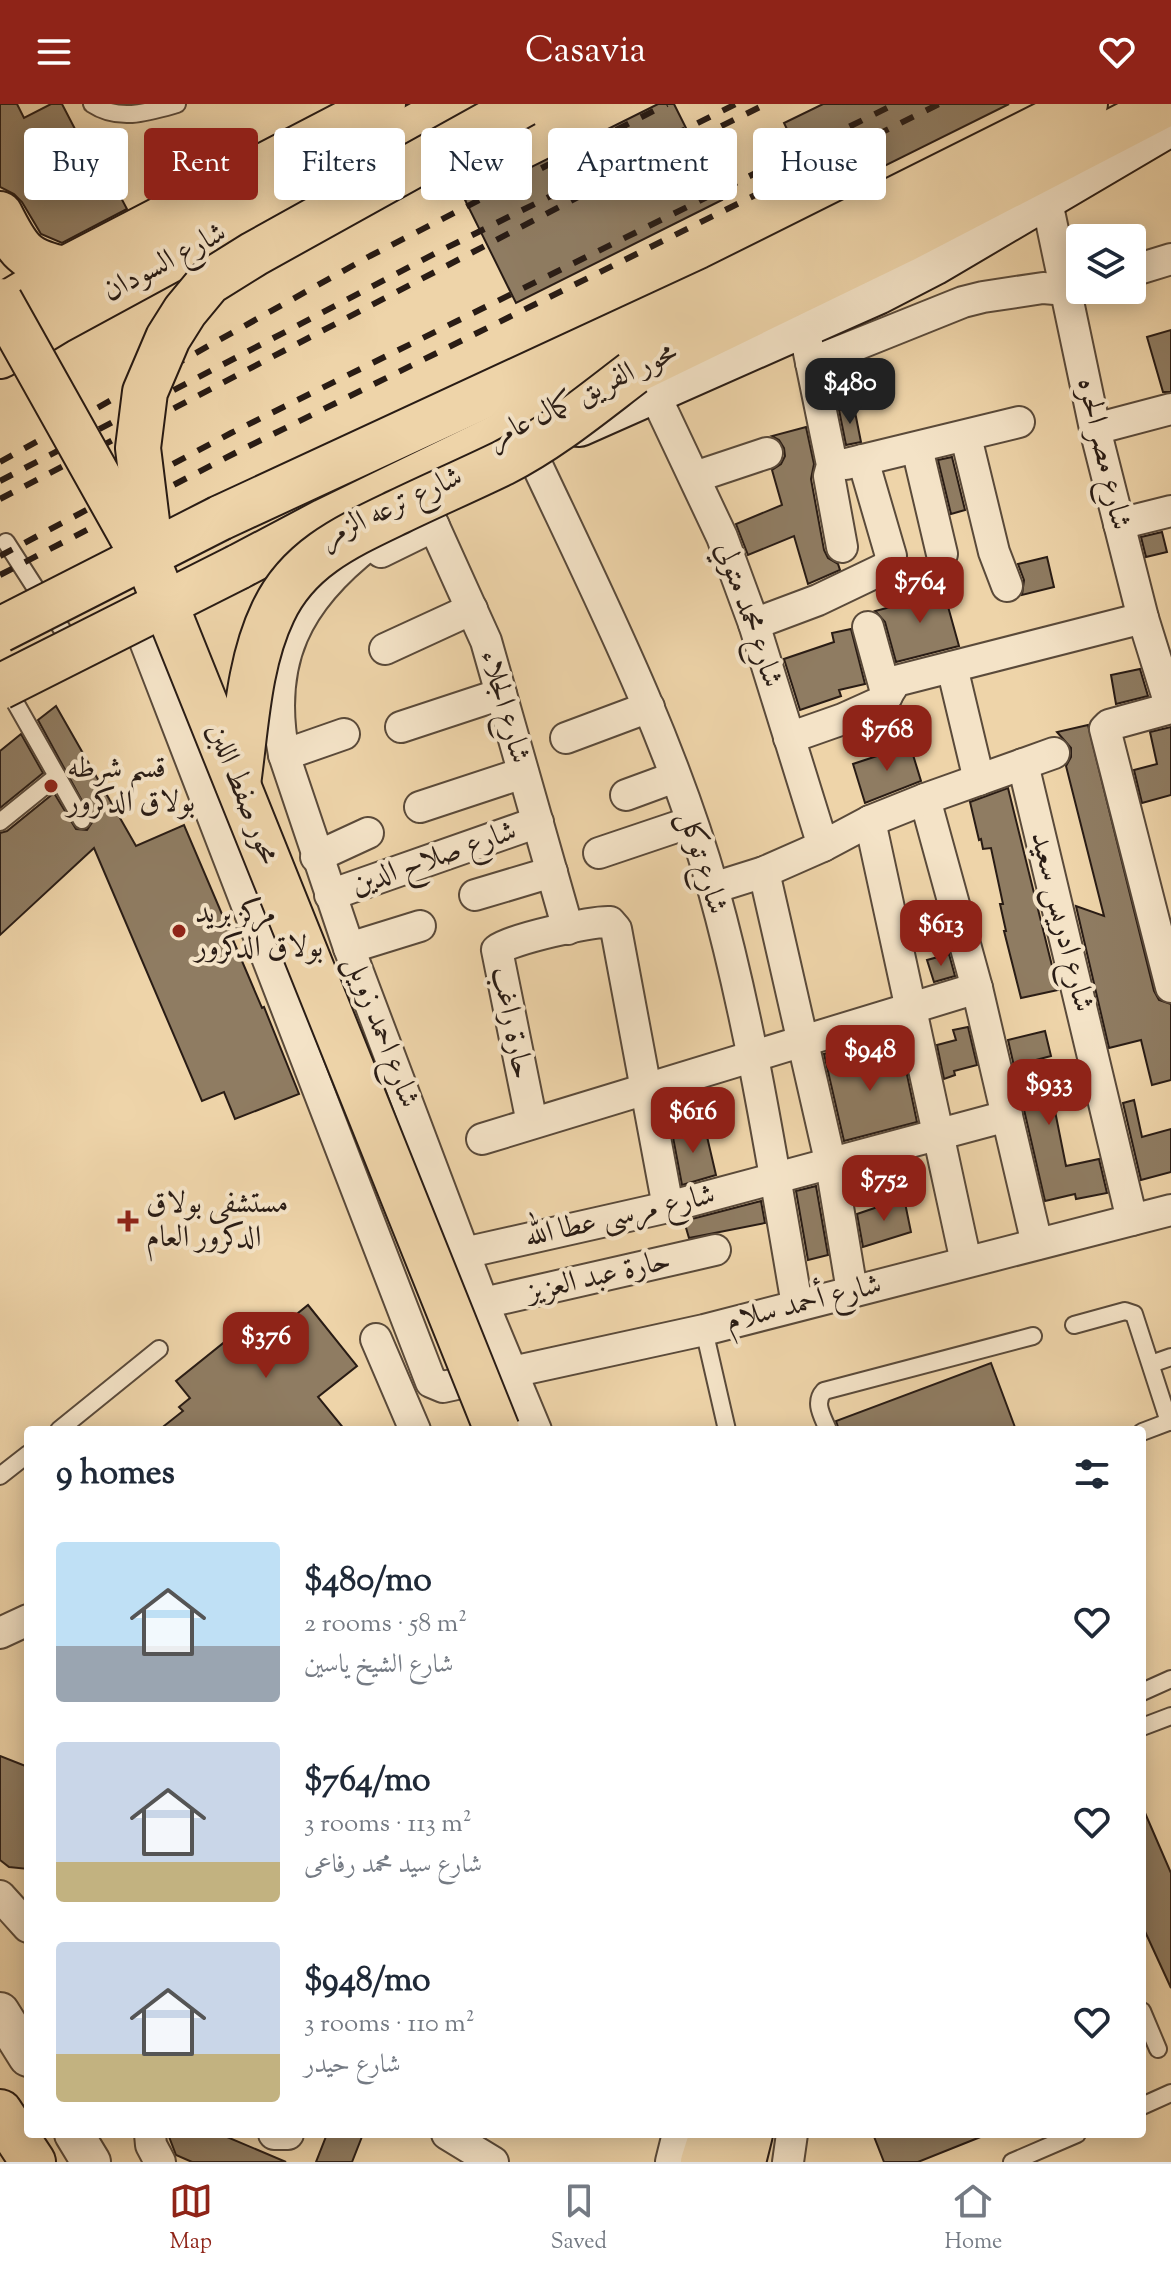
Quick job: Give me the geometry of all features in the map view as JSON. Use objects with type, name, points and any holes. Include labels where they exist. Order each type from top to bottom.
[{"type":"main road","name":"شارع السودان","points":[[0,308],[65,269],[383,104]]},
{"type":"main road","name":"شارع السودان","points":[[13,354],[56,322],[457,104]]},
{"type":"main road","points":[[154,576],[138,448],[145,392],[168,338],[185,311],[209,282],[254,254],[524,104]]},
{"type":"main road","name":"محور الفريق كمال عامر","points":[[0,630],[220,518],[731,281],[1085,104]]},
{"type":"main road","name":"محور الفريق كمال عامر","points":[[4,694],[325,521],[643,382],[904,240],[1166,104]]},
{"type":"main road","name":"شارع ترعه الزمر","points":[[4,694],[141,631],[426,509],[528,446],[643,382],[808,344],[933,263],[1171,123]]},
{"type":"main road","points":[[0,214],[17,247],[28,257],[65,269]]},
{"type":"main road","name":"محور صفط اللبن","points":[[0,301],[13,354],[154,576],[495,1426]]},
{"type":"main road","points":[[238,784],[251,690],[264,634],[274,610],[305,567],[342,538],[524,451],[643,382]]},
{"type":"main road","points":[[0,2112],[33,2162]]},
{"type":"main road","points":[[704,2150],[738,2138]]},
{"type":"street","name":"شارع مصر الحره","points":[[1046,197],[1066,262]]},
{"type":"street","points":[[1146,267],[1171,259]]},
{"type":"street","points":[[842,547],[808,344],[983,297],[1043,288],[1066,288]]},
{"type":"street","name":"شارع مصر الحره","points":[[1076,304],[1095,429],[1143,618],[1171,708]]},
{"type":"street","name":"شارع محمد متولي","points":[[643,382],[695,477],[722,537],[754,624],[823,846]]},
{"type":"street","points":[[1095,429],[1171,409]]},
{"type":"street","points":[[831,468],[1019,422]]},
{"type":"street","points":[[966,437],[994,552],[1007,586]]},
{"type":"street","name":"شارع توكل","points":[[528,446],[649,707],[713,888],[753,1055],[797,1305]]},
{"type":"street","points":[[917,448],[942,554]]},
{"type":"street","points":[[695,477],[767,453]]},
{"type":"street","points":[[754,624],[818,600],[887,567],[891,556],[863,460]]},
{"type":"street","points":[[381,552],[426,509]]},
{"type":"street","name":"شارع الجلاء","points":[[426,509],[486,641],[568,929]]},
{"type":"street","name":"شارع احمد زويل","points":[[426,509],[378,537],[320,588],[291,639],[279,680],[277,715],[284,755],[316,857],[483,1303],[534,1426]]},
{"type":"street","points":[[1119,524],[1171,511]]},
{"type":"street","points":[[385,649],[472,609]]},
{"type":"street","points":[[789,738],[843,719],[885,699],[896,681],[1143,618]]},
{"type":"street","points":[[868,627],[885,699]]},
{"type":"street","name":"شارع أحمد سلام","points":[[141,631],[425,1367],[435,1385],[443,1387],[704,1330],[1171,1210]]},
{"type":"street","points":[[952,667],[979,780]]},
{"type":"street","points":[[401,727],[501,694]]},
{"type":"street","points":[[566,738],[649,707]]},
{"type":"street","points":[[1171,708],[1109,725],[1105,729],[1171,987]]},
{"type":"street","points":[[284,755],[344,734]]},
{"type":"street","points":[[713,888],[764,872],[870,821],[925,799],[1054,753]]},
{"type":"street","name":"شارع ادريس سعيد","points":[[1023,764],[1132,1220]]},
{"type":"street","points":[[420,807],[523,773]]},
{"type":"street","points":[[626,795],[675,777]]},
{"type":"street","points":[[925,799],[977,988],[1037,1244]]},
{"type":"street","points":[[870,821],[966,1262]]},
{"type":"street","name":"شارع صلاح الدين","points":[[330,895],[538,822]]},
{"type":"street","points":[[599,853],[691,822]]},
{"type":"street","points":[[316,857],[368,833]]},
{"type":"street","points":[[475,895],[552,872]]},
{"type":"street","points":[[764,872],[831,1165],[852,1291]]},
{"type":"street","points":[[568,929],[606,921],[615,925],[668,1207]]},
{"type":"street","points":[[349,948],[420,926]]},
{"type":"street","name":"حارة راغب","points":[[532,1123],[497,950],[503,945],[568,929]]},
{"type":"street","points":[[482,1139],[977,988]]},
{"type":"street","name":"شارع مرسى عطا الله","points":[[464,1253],[668,1207],[1007,1116]]},
{"type":"street","name":"حارة عبد العزيز","points":[[483,1303],[715,1250]]},
{"type":"street","points":[[376,1339],[413,1426]]},
{"type":"street","points":[[0,1633],[24,1622]]},
{"type":"street","points":[[0,1896],[24,1923]]},
{"type":"street","points":[[76,2138],[91,2162]]},
{"type":"street","points":[[150,2138],[160,2162]]},
{"type":"street","points":[[454,2138],[493,2162]]},
{"type":"street","points":[[788,2162],[791,2138]]},
{"type":"lane","points":[[92,104],[102,110],[128,116],[177,104]]},
{"type":"lane","points":[[6,542],[81,659]]},
{"type":"lane","points":[[4,694],[82,820]]},
{"type":"lane","points":[[0,822],[57,776]]},
{"type":"lane","points":[[1074,1325],[1130,1311],[1136,1317],[1170,1421],[1146,1430]]},
{"type":"lane","points":[[704,1330],[726,1426]]},
{"type":"lane","points":[[826,1426],[819,1406],[824,1391],[1033,1336]]},
{"type":"lane","points":[[64,1426],[159,1349]]},
{"type":"lane","points":[[1151,1364],[1171,1357]]},
{"type":"lane","points":[[0,1476],[24,1457]]},
{"type":"lane","points":[[1146,1690],[1171,1679]]},
{"type":"lane","points":[[1146,1725],[1171,1716]]},
{"type":"lane","points":[[1146,2020],[1158,2049]]},
{"type":"lane","points":[[1146,2104],[1171,2093]]},
{"type":"lane","points":[[1012,2162],[1068,2138]]},
{"type":"building","points":[[0,104],[17,104],[24,118],[51,104],[62,104],[74,128],[24,128],[24,200],[122,200],[127,209],[62,243],[41,234],[22,202],[0,187]]},
{"type":"building","points":[[658,104],[674,104],[686,128],[610,128]]},
{"type":"building","points":[[823,104],[1009,104],[886,165],[886,128],[786,128],[784,123]]},
{"type":"building","points":[[548,159],[548,200],[722,200],[516,303],[465,200],[532,200],[532,167]]},
{"type":"building","points":[[1171,330],[1171,392],[1163,392],[1147,337]]},
{"type":"building","points":[[854,407],[861,442],[846,445],[839,410]]},
{"type":"building","points":[[806,427],[814,464],[811,479],[824,550],[840,570],[808,584],[794,536],[748,555],[736,524],[782,505],[772,470],[781,464],[785,456],[784,448],[772,436]]},
{"type":"building","points":[[952,457],[965,510],[951,514],[938,460]]},
{"type":"building","points":[[1162,532],[1167,552],[1146,557],[1141,537]]},
{"type":"building","points":[[1047,557],[1054,587],[1022,595],[1024,580],[1018,564]]},
{"type":"building","points":[[942,585],[959,646],[896,662],[885,622],[875,611],[910,602],[907,594]]},
{"type":"building","points":[[851,629],[865,684],[839,690],[841,696],[800,710],[784,659],[834,642],[832,633]]},
{"type":"building","points":[[1140,669],[1148,696],[1116,704],[1111,675]]},
{"type":"building","points":[[56,706],[136,846],[184,825],[299,1094],[235,1119],[224,1092],[202,1101],[94,848],[0,935],[0,833],[7,831],[54,793],[76,829],[87,830],[93,821],[38,720]]},
{"type":"building","points":[[1088,725],[1154,991],[1159,1000],[1171,1004],[1171,1080],[1152,1085],[1141,1040],[1109,1048],[1076,906],[1104,916],[1066,766],[1071,757],[1071,748],[1057,732]]},
{"type":"building","points":[[1171,727],[1171,795],[1142,803],[1134,770],[1157,764],[1150,732]]},
{"type":"building","points":[[21,734],[43,773],[0,808],[0,751]]},
{"type":"building","points":[[910,745],[921,781],[865,803],[853,764]]},
{"type":"building","points":[[1008,788],[1058,990],[1021,998],[1004,931],[1000,904],[1003,904],[991,848],[983,849],[970,802]]},
{"type":"building","points":[[949,954],[955,976],[934,982],[927,960]]},
{"type":"building","points":[[968,1027],[977,1065],[954,1071],[955,1075],[944,1079],[937,1045],[956,1040],[953,1030]]},
{"type":"building","points":[[1045,1031],[1051,1056],[1036,1060],[1051,1107],[1054,1106],[1066,1166],[1099,1159],[1107,1193],[1076,1199],[1075,1194],[1045,1201],[1008,1040]]},
{"type":"building","points":[[847,1047],[850,1061],[902,1051],[917,1122],[844,1141],[824,1054]]},
{"type":"building","points":[[1134,1100],[1142,1137],[1171,1129],[1171,1172],[1141,1180],[1123,1103]]},
{"type":"building","points":[[705,1128],[716,1175],[682,1185],[672,1132]]},
{"type":"building","points":[[816,1186],[828,1255],[808,1260],[796,1191]]},
{"type":"building","points":[[904,1198],[911,1232],[863,1247],[857,1214]]},
{"type":"building","points":[[761,1201],[765,1223],[689,1238],[684,1221]]},
{"type":"building","points":[[308,1305],[357,1366],[318,1397],[342,1426],[164,1426],[183,1411],[179,1407],[190,1398],[176,1381],[252,1320],[267,1338]]},
{"type":"building","points":[[991,1363],[1015,1426],[838,1426],[836,1421]]},
{"type":"building","points":[[0,1756],[24,1765],[24,1869],[9,1867],[0,1860]]},
{"type":"building","points":[[1146,1815],[1171,1873],[1171,1988],[1146,1934]]},
{"type":"building","points":[[170,2138],[229,2138],[286,2162],[192,2162],[176,2155]]},
{"type":"building","points":[[325,2138],[361,2138],[352,2162],[316,2162]]},
{"type":"building","points":[[875,2138],[978,2138],[918,2162],[884,2162]]},
{"type":"railway","points":[[0,462],[370,256],[667,104]]},
{"type":"railway","points":[[0,481],[436,253],[736,104]]},
{"type":"railway","points":[[0,499],[588,192],[766,104]]},
{"type":"railway","points":[[0,556],[231,433],[895,104]]},
{"type":"railway","points":[[0,575],[239,451],[939,104]]},
{"type":"place","name":"قسم شرطه بولاق الدكرور","points":[[51,786]]},
{"type":"place","name":"مركز بريد بولاق الدكرور","points":[[179,931]]},
{"type":"place","name":"مستشفى بولاق الدكرور العام","points":[[128,1221]]}]
